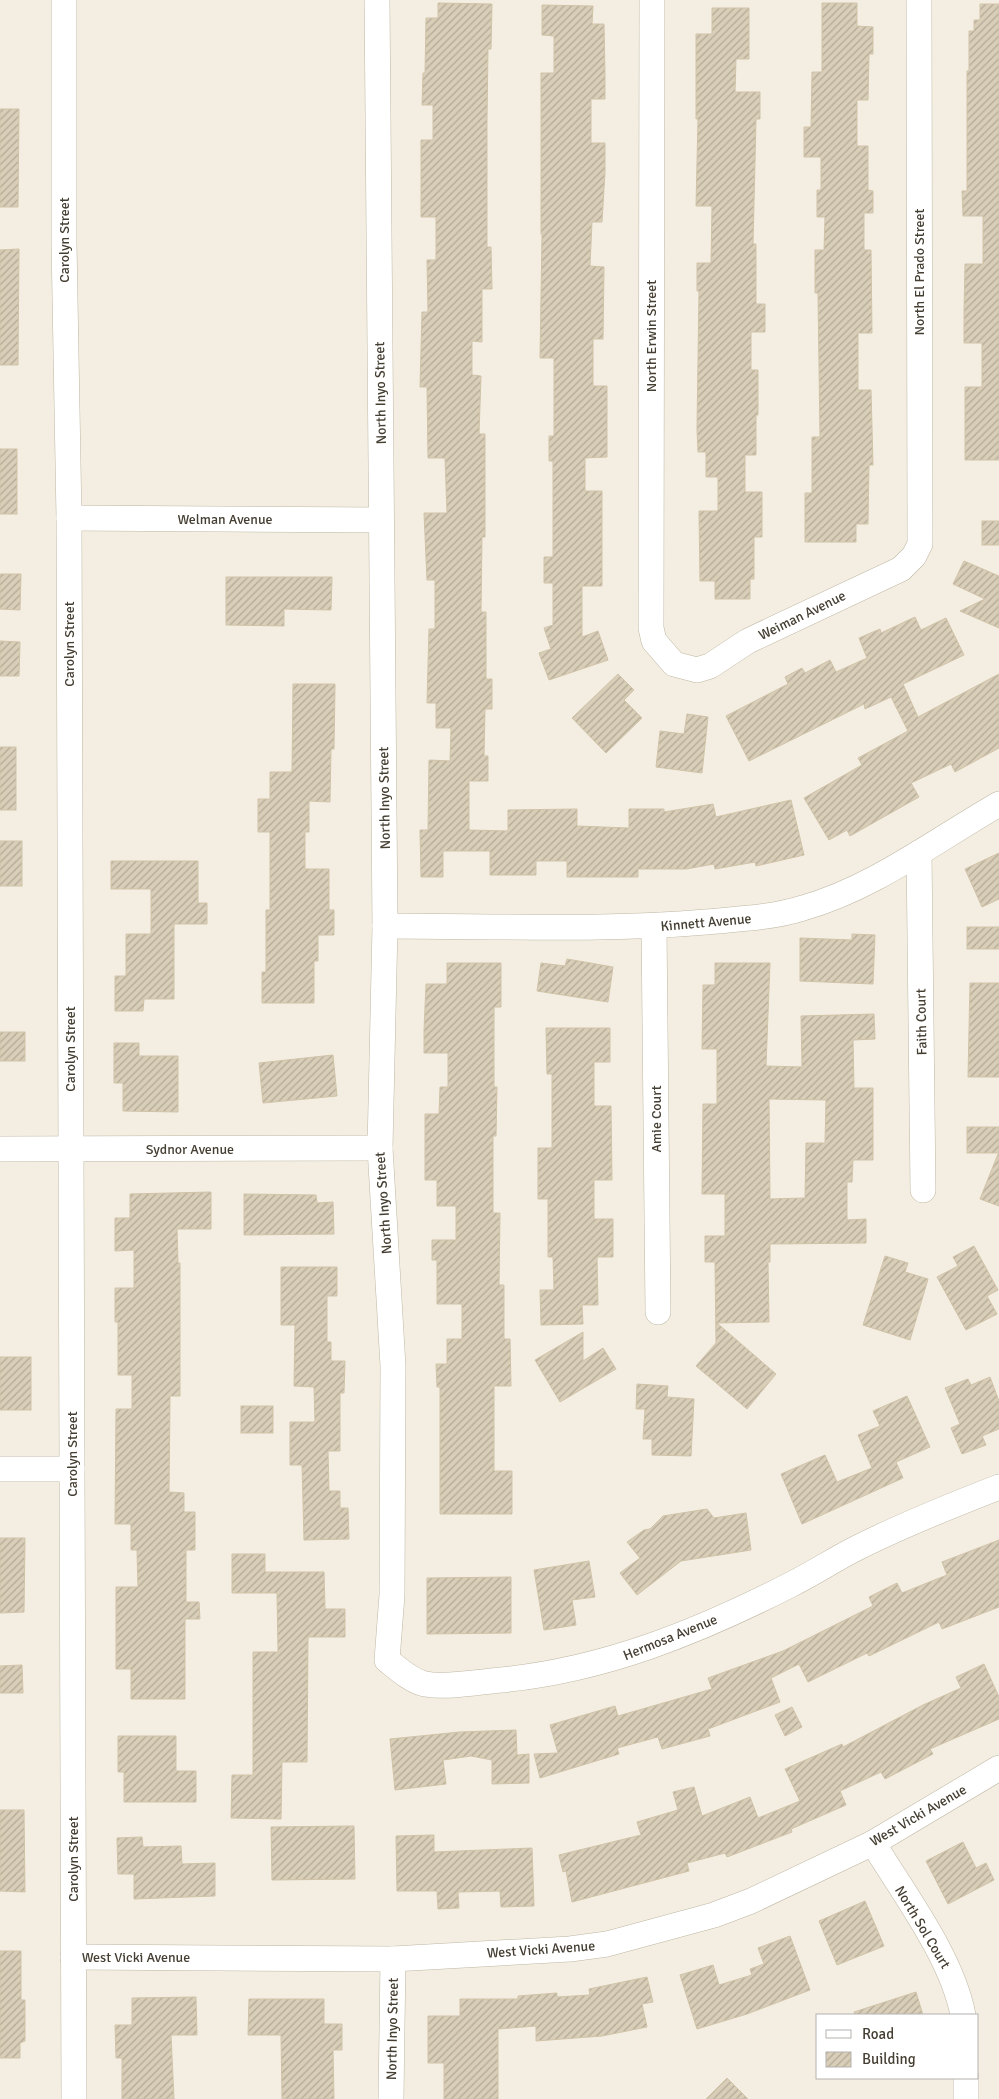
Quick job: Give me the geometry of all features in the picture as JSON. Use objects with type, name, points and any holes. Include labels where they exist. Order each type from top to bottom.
[{"type":"street","name":"Carolyn Street","points":[[64,0],[64,243],[69,518],[74,2099]]},
{"type":"street","name":"North Inyo Street","points":[[377,0],[385,926],[380,1148],[394,1366],[392,1595]]},
{"type":"street","name":"North Erwin Street","points":[[652,0],[651,628],[654,641],[674,664]]},
{"type":"street","name":"North El Prado Street","points":[[919,0],[920,544]]},
{"type":"street","name":"Welman Avenue","points":[[69,518],[381,520]]},
{"type":"street","name":"Weiman Avenue","points":[[674,664],[697,670],[710,666],[748,641],[901,569],[914,556],[920,544]]},
{"type":"street","name":"Kinnett Avenue","points":[[385,926],[654,926],[770,916],[804,908],[859,885],[919,853],[999,804]]},
{"type":"street","name":"Faith Court","points":[[919,853],[923,1190]]},
{"type":"street","name":"Amie Court","points":[[654,926],[658,1312]]},
{"type":"street","name":"Sydnor Avenue","points":[[0,1149],[380,1148]]},
{"type":"street","points":[[0,1469],[72,1469]]},
{"type":"street","name":"Hermosa Avenue","points":[[392,1595],[387,1660],[424,1684],[468,1683],[547,1675],[620,1658],[669,1640],[790,1586],[854,1550],[950,1506],[999,1487]]},
{"type":"street","name":"West Vicki Avenue","points":[[73,1956],[393,1959],[570,1949],[607,1944],[729,1910],[872,1843],[999,1768]]},
{"type":"street","name":"North Sol Court","points":[[872,1843],[948,1966],[959,1992],[963,2014]]},
{"type":"street","name":"North Inyo Street","points":[[391,2099],[393,1959]]},
{"type":"street","points":[[966,2079],[966,2099]]},
{"type":"building","points":[[438,3],[492,4],[491,49],[488,49],[487,247],[491,247],[492,289],[482,289],[482,342],[472,341],[472,375],[481,376],[479,434],[485,434],[485,537],[482,537],[481,612],[486,612],[486,679],[492,679],[492,709],[485,709],[484,756],[488,756],[488,781],[469,781],[469,830],[508,831],[508,810],[577,809],[577,826],[629,828],[629,809],[664,809],[664,812],[713,804],[716,817],[791,800],[804,855],[756,866],[755,862],[715,869],[714,864],[686,869],[638,869],[638,877],[567,877],[567,861],[536,861],[536,875],[490,875],[490,851],[443,851],[443,877],[421,877],[420,830],[428,830],[429,760],[450,761],[451,728],[436,728],[436,703],[427,703],[429,629],[435,629],[435,580],[427,580],[424,513],[447,513],[445,458],[428,458],[427,387],[420,387],[422,312],[428,312],[427,260],[436,260],[436,217],[421,217],[421,140],[433,140],[433,105],[422,105],[423,73],[425,73],[426,18],[438,18]]},
{"type":"building","points":[[822,3],[857,3],[857,26],[873,27],[873,54],[869,54],[868,100],[857,100],[857,146],[868,146],[868,190],[873,191],[873,213],[864,213],[864,250],[871,250],[872,333],[858,333],[858,390],[871,390],[873,465],[869,465],[868,524],[856,524],[856,542],[805,542],[805,493],[812,493],[812,437],[820,437],[818,293],[815,293],[815,250],[824,250],[825,217],[817,217],[817,190],[821,190],[821,157],[804,157],[804,127],[811,127],[812,72],[822,72]]},
{"type":"building","points":[[980,4],[999,4],[999,460],[965,460],[965,387],[982,387],[982,343],[964,343],[964,313],[965,264],[983,264],[983,216],[963,216],[962,191],[967,191],[969,31],[974,31],[974,20],[980,20]]},
{"type":"building","points":[[542,5],[593,6],[592,24],[604,24],[605,74],[605,99],[591,99],[591,143],[605,143],[605,172],[602,222],[592,222],[590,266],[604,267],[603,339],[593,339],[593,386],[607,386],[607,457],[585,458],[585,491],[602,491],[602,586],[582,586],[582,637],[598,631],[608,660],[549,680],[539,653],[551,649],[544,628],[553,625],[553,583],[544,583],[544,557],[553,557],[553,461],[549,461],[549,436],[554,436],[554,358],[540,358],[542,234],[541,73],[554,73],[554,36],[542,35]]},
{"type":"building","points":[[712,8],[749,8],[749,59],[736,59],[735,92],[760,92],[760,119],[756,119],[753,244],[756,244],[756,304],[765,304],[765,332],[751,332],[751,370],[758,370],[758,415],[756,415],[756,455],[745,455],[745,492],[762,492],[762,537],[754,537],[754,579],[750,579],[750,599],[715,599],[715,581],[700,581],[699,511],[718,511],[718,477],[706,477],[706,452],[698,452],[697,429],[699,291],[697,291],[697,263],[711,263],[712,206],[696,206],[698,119],[696,119],[696,34],[712,34]]},
{"type":"building","points":[[0,109],[19,109],[18,207],[0,207]]},
{"type":"building","points":[[19,249],[18,365],[0,365],[0,250]]},
{"type":"building","points":[[0,449],[17,449],[17,514],[0,514]]},
{"type":"building","points":[[982,521],[999,521],[999,545],[982,545]]},
{"type":"building","points":[[964,561],[999,576],[999,628],[960,611],[985,599],[953,584]]},
{"type":"building","points":[[0,574],[21,574],[20,610],[0,609]]},
{"type":"building","points":[[226,577],[332,577],[331,610],[284,609],[284,626],[226,625]]},
{"type":"building","points":[[915,617],[921,630],[946,618],[964,655],[903,684],[918,717],[999,674],[999,748],[955,772],[951,764],[911,783],[919,797],[850,836],[847,830],[829,840],[804,798],[862,765],[858,758],[908,731],[891,697],[865,709],[864,704],[749,761],[726,716],[788,684],[785,677],[802,668],[805,673],[830,660],[836,672],[867,658],[859,638],[880,629],[881,633]]},
{"type":"building","points":[[0,641],[20,642],[19,676],[0,676]]},
{"type":"building","points":[[618,674],[634,690],[624,700],[642,718],[606,753],[572,718]]},
{"type":"building","points":[[293,684],[335,684],[334,749],[331,749],[330,802],[309,801],[309,832],[305,832],[305,869],[329,869],[329,910],[334,910],[334,935],[318,935],[318,961],[314,961],[314,1003],[262,1003],[262,972],[266,972],[266,910],[270,910],[270,832],[258,832],[258,799],[270,799],[270,772],[292,772]]},
{"type":"building","points":[[687,714],[708,717],[702,773],[656,767],[660,731],[684,734]]},
{"type":"building","points":[[0,747],[16,747],[16,810],[0,810]]},
{"type":"building","points":[[0,841],[22,841],[22,886],[0,886]]},
{"type":"building","points":[[999,853],[999,899],[982,907],[965,869]]},
{"type":"building","points":[[111,861],[198,861],[198,903],[207,903],[207,924],[174,924],[174,999],[144,999],[143,1011],[115,1011],[115,976],[126,976],[126,934],[151,934],[151,889],[111,889]]},
{"type":"building","points":[[967,927],[999,927],[999,949],[967,949]]},
{"type":"building","points":[[852,934],[875,935],[873,984],[800,981],[800,938],[852,940]]},
{"type":"building","points":[[567,959],[613,967],[608,1002],[537,991],[541,963],[565,966]]},
{"type":"building","points":[[447,963],[501,963],[501,1007],[494,1007],[494,1087],[497,1087],[496,1136],[493,1136],[493,1213],[500,1213],[499,1285],[504,1285],[504,1339],[510,1339],[511,1386],[494,1386],[494,1471],[512,1471],[512,1514],[440,1514],[440,1387],[437,1387],[436,1364],[447,1364],[447,1339],[462,1339],[462,1304],[437,1304],[437,1260],[432,1260],[432,1240],[456,1240],[456,1206],[437,1206],[437,1180],[425,1180],[425,1114],[439,1114],[440,1087],[448,1087],[448,1053],[424,1053],[424,1030],[426,984],[447,984]]},
{"type":"building","points":[[715,963],[770,963],[766,1066],[802,1067],[801,1016],[874,1014],[875,1039],[853,1040],[854,1088],[873,1088],[873,1160],[853,1160],[852,1182],[847,1182],[847,1220],[866,1219],[866,1243],[770,1244],[770,1262],[768,1262],[769,1322],[717,1323],[776,1374],[747,1409],[696,1366],[716,1343],[715,1262],[705,1262],[705,1236],[725,1236],[725,1194],[702,1194],[703,1104],[717,1104],[717,1049],[702,1049],[703,985],[715,985]],"holes":[[[769,1099],[826,1100],[825,1143],[806,1143],[805,1198],[770,1199]]]},
{"type":"building","points":[[970,983],[999,983],[999,1077],[968,1077]]},
{"type":"building","points":[[546,1028],[610,1028],[610,1062],[594,1062],[594,1106],[611,1106],[612,1180],[594,1180],[594,1219],[613,1219],[613,1257],[597,1257],[598,1305],[582,1305],[583,1324],[541,1325],[540,1290],[554,1290],[553,1257],[548,1257],[548,1199],[538,1199],[538,1148],[552,1148],[552,1074],[547,1074]]},
{"type":"building","points":[[0,1032],[25,1032],[25,1061],[0,1061]]},
{"type":"building","points":[[114,1043],[139,1043],[139,1056],[178,1056],[178,1112],[123,1111],[123,1083],[114,1083]]},
{"type":"building","points":[[333,1055],[337,1096],[263,1103],[259,1063]]},
{"type":"building","points":[[967,1127],[999,1127],[999,1153],[967,1153]]},
{"type":"building","points":[[999,1154],[999,1206],[980,1199]]},
{"type":"building","points":[[211,1192],[211,1229],[177,1229],[178,1263],[180,1263],[180,1396],[170,1396],[169,1492],[184,1493],[184,1512],[195,1512],[195,1550],[186,1550],[186,1602],[199,1602],[200,1619],[185,1619],[185,1699],[131,1699],[131,1669],[116,1669],[116,1587],[138,1587],[137,1550],[131,1550],[131,1524],[115,1524],[116,1409],[132,1409],[132,1375],[118,1375],[118,1322],[115,1322],[115,1288],[134,1288],[134,1250],[115,1251],[115,1218],[130,1218],[130,1194]]},
{"type":"building","points":[[244,1194],[316,1195],[317,1203],[333,1202],[334,1234],[244,1235]]},
{"type":"building","points":[[974,1246],[998,1290],[987,1296],[997,1314],[966,1330],[937,1277],[958,1266],[953,1257]]},
{"type":"building","points":[[885,1256],[908,1263],[905,1272],[928,1279],[910,1340],[863,1325]]},
{"type":"building","points":[[281,1267],[337,1267],[337,1296],[327,1296],[327,1342],[331,1342],[331,1361],[345,1361],[344,1393],[340,1393],[340,1451],[328,1451],[329,1491],[340,1491],[340,1508],[348,1508],[349,1539],[304,1540],[302,1465],[290,1465],[290,1422],[315,1422],[314,1387],[294,1386],[295,1325],[281,1325]]},
{"type":"building","points":[[583,1332],[583,1361],[603,1348],[616,1369],[560,1402],[535,1360]]},
{"type":"building","points":[[0,1357],[31,1357],[31,1410],[0,1410]]},
{"type":"building","points":[[990,1377],[999,1401],[999,1429],[982,1436],[986,1445],[962,1454],[951,1428],[960,1424],[945,1388],[968,1379],[971,1385]]},
{"type":"building","points":[[637,1384],[668,1386],[667,1397],[694,1399],[691,1456],[652,1455],[652,1439],[643,1439],[645,1409],[636,1409]]},
{"type":"building","points":[[907,1396],[930,1447],[896,1462],[903,1478],[802,1524],[781,1474],[825,1455],[837,1482],[872,1468],[858,1435],[880,1426],[873,1411]]},
{"type":"building","points":[[241,1406],[273,1406],[273,1433],[241,1433]]},
{"type":"building","points":[[707,1509],[714,1518],[746,1513],[751,1550],[681,1561],[637,1595],[620,1573],[640,1558],[627,1542],[644,1530],[650,1529],[663,1516]]},
{"type":"building","points":[[0,1538],[25,1538],[24,1612],[0,1613]]},
{"type":"building","points":[[999,1540],[999,1607],[942,1629],[939,1622],[869,1656],[867,1653],[808,1682],[799,1664],[771,1678],[780,1702],[708,1729],[710,1736],[662,1749],[658,1737],[617,1748],[619,1754],[540,1778],[534,1754],[558,1753],[550,1725],[615,1706],[618,1716],[712,1689],[708,1678],[783,1651],[873,1606],[869,1597],[897,1583],[902,1593],[947,1575],[942,1562]]},
{"type":"building","points":[[232,1554],[265,1554],[265,1572],[324,1572],[325,1609],[345,1609],[345,1637],[308,1637],[307,1762],[282,1762],[281,1819],[231,1818],[232,1775],[253,1775],[253,1652],[278,1652],[277,1593],[232,1593]]},
{"type":"building","points":[[589,1561],[595,1597],[572,1600],[576,1625],[544,1630],[534,1570]]},
{"type":"building","points":[[511,1577],[511,1633],[427,1634],[427,1578]]},
{"type":"building","points":[[984,1664],[999,1697],[999,1719],[930,1749],[933,1754],[885,1779],[881,1772],[840,1791],[846,1805],[791,1829],[792,1832],[727,1857],[725,1853],[687,1863],[689,1871],[572,1902],[566,1871],[563,1872],[559,1855],[641,1835],[637,1822],[678,1810],[673,1792],[694,1787],[702,1816],[750,1797],[758,1818],[800,1801],[785,1769],[842,1744],[843,1747],[923,1705],[961,1688],[956,1677]]},
{"type":"building","points":[[22,1665],[23,1693],[0,1693],[0,1666]]},
{"type":"building","points":[[792,1707],[802,1727],[785,1736],[775,1715]]},
{"type":"building","points":[[516,1730],[517,1755],[529,1754],[529,1783],[492,1784],[492,1760],[471,1756],[443,1760],[446,1784],[395,1790],[390,1739],[460,1732]]},
{"type":"building","points":[[118,1736],[176,1736],[176,1771],[196,1771],[196,1802],[124,1802],[124,1772],[118,1772]]},
{"type":"building","points":[[0,1810],[24,1810],[25,1892],[0,1891]]},
{"type":"building","points":[[354,1826],[355,1879],[272,1880],[271,1827]]},
{"type":"building","points":[[434,1835],[434,1852],[532,1848],[534,1906],[501,1907],[500,1891],[458,1892],[459,1908],[438,1909],[437,1891],[397,1891],[396,1836]]},
{"type":"building","points":[[142,1837],[143,1847],[181,1846],[182,1864],[215,1863],[215,1896],[134,1899],[134,1874],[118,1874],[117,1838]]},
{"type":"building","points":[[963,1842],[976,1868],[986,1863],[994,1880],[948,1904],[926,1861]]},
{"type":"building","points":[[865,1901],[884,1946],[837,1965],[819,1921]]},
{"type":"building","points":[[790,1936],[810,1990],[747,2014],[697,2029],[680,1975],[713,1965],[719,1985],[752,1975],[750,1969],[764,1964],[758,1948]]},
{"type":"building","points":[[0,1951],[21,1951],[21,2000],[25,2000],[25,2041],[20,2043],[20,2058],[0,2058]]},
{"type":"building","points":[[647,1977],[653,2002],[642,2004],[647,2027],[602,2036],[536,2041],[536,2026],[498,2029],[498,2099],[444,2099],[444,2063],[428,2063],[428,2016],[460,2016],[460,1999],[518,1999],[518,1996],[557,1993],[557,1997],[590,1995],[589,1989]]},
{"type":"building","points":[[916,1992],[923,2014],[855,2014],[854,2012]]},
{"type":"building","points":[[196,1997],[197,2035],[171,2035],[174,2099],[122,2099],[122,2058],[116,2058],[115,2025],[132,2025],[132,1998]]},
{"type":"building","points":[[249,1999],[324,1999],[324,2024],[342,2024],[342,2050],[333,2050],[334,2099],[282,2099],[281,2035],[248,2035]]},
{"type":"building","points":[[727,2078],[748,2099],[706,2099]]}]
